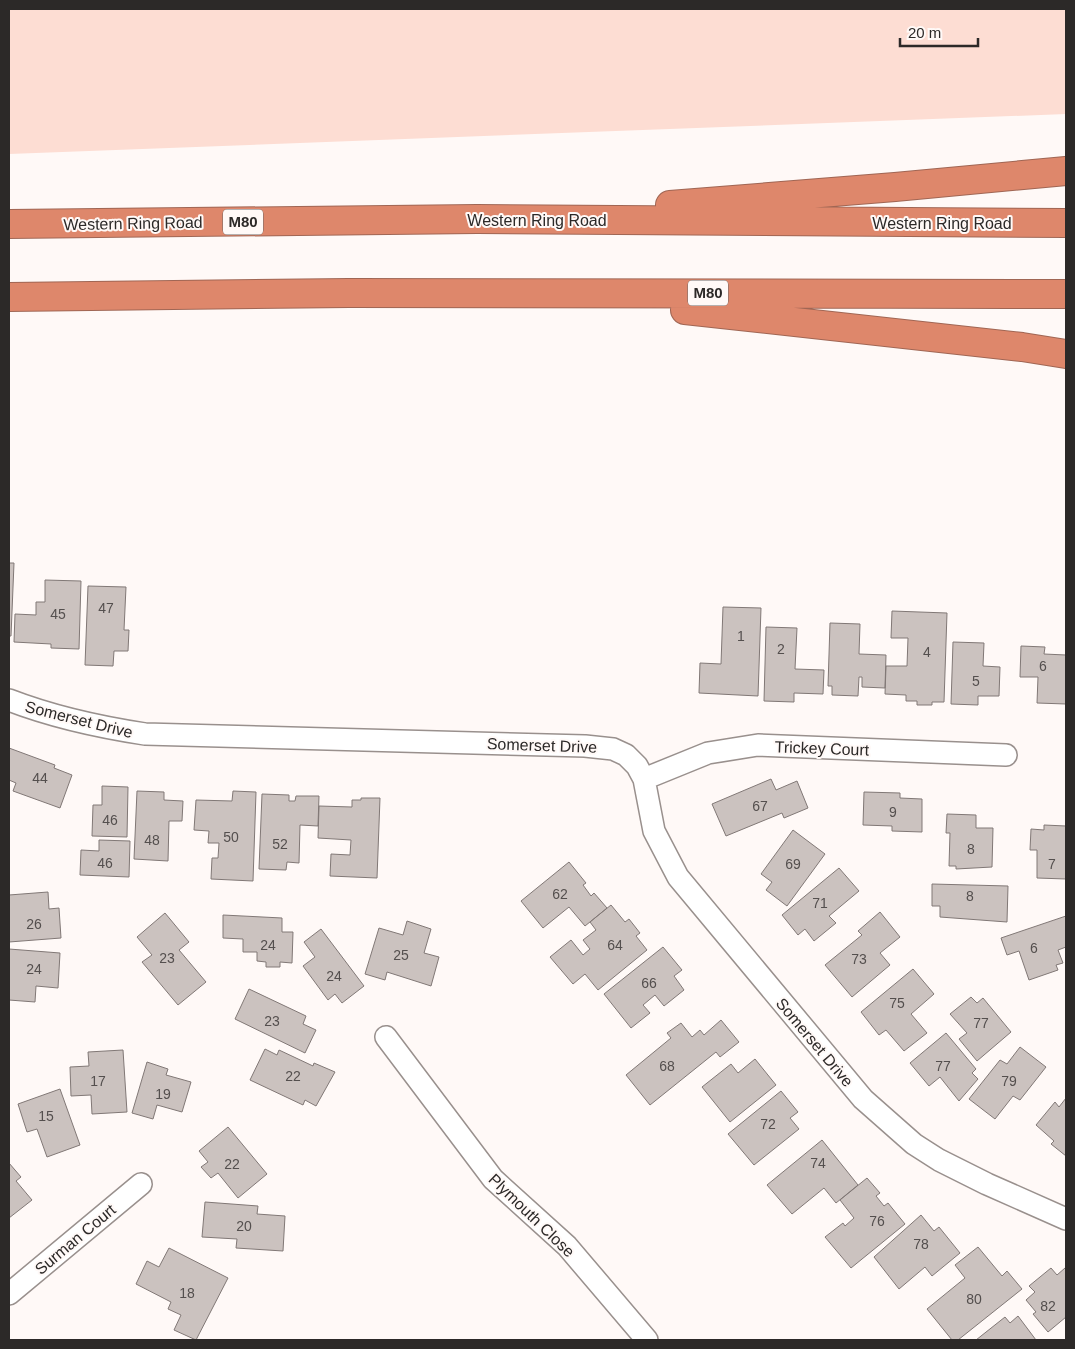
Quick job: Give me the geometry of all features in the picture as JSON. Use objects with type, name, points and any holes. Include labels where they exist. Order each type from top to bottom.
[{"type":"highway","points":[[477,220],[895,188],[1066,171]]},
{"type":"highway","name":"Western Ring Road","points":[[9,224],[477,220],[1066,224]]},
{"type":"highway","points":[[349,293],[706,311],[1022,347],[1066,354]]},
{"type":"highway","name":"M80","points":[[9,298],[349,293],[1066,294]]},
{"type":"street","name":"Somerset Drive","points":[[9,700],[30,709],[96,726],[145,734],[585,746],[613,749],[626,755],[644,779],[654,831],[678,877],[863,1099],[914,1144],[939,1160],[962,1173],[1066,1219]]},
{"type":"street","name":"Trickey Court","points":[[644,779],[708,753],[758,745],[1006,755]]},
{"type":"street","name":"Plymouth Close","points":[[386,1037],[492,1179],[567,1246],[647,1340]]},
{"type":"street","name":"Surman Court","points":[[9,1294],[141,1184]]},
{"type":"shaded area","points":[[9,9],[1066,9],[1066,114],[9,154]]},
{"type":"building","points":[[9,563],[14,563],[11,636],[9,636]]},
{"type":"building","points":[[45,580],[81,581],[79,649],[51,648],[51,644],[14,642],[15,614],[36,615],[36,602],[45,602]]},
{"type":"building","points":[[88,586],[126,587],[124,630],[129,630],[128,651],[114,651],[113,666],[85,665]]},
{"type":"building","points":[[723,607],[761,608],[758,696],[699,693],[700,663],[721,664]]},
{"type":"building","points":[[892,611],[947,613],[944,702],[932,702],[932,705],[917,705],[917,701],[906,701],[906,695],[885,694],[886,666],[907,666],[908,638],[891,638]]},
{"type":"building","points":[[830,623],[860,624],[859,654],[886,655],[885,688],[862,687],[862,677],[859,677],[858,696],[832,695],[832,686],[828,686]]},
{"type":"building","points":[[766,627],[797,628],[795,669],[824,670],[823,694],[794,693],[794,702],[764,701]]},
{"type":"building","points":[[953,642],[984,643],[983,666],[1000,667],[999,696],[978,696],[978,705],[951,704]]},
{"type":"building","points":[[1021,646],[1045,647],[1044,654],[1066,655],[1066,704],[1037,703],[1038,677],[1020,677]]},
{"type":"building","points":[[9,748],[55,765],[54,768],[72,775],[60,808],[13,791],[16,783],[9,780]]},
{"type":"building","points":[[771,779],[776,790],[797,781],[808,808],[784,818],[782,813],[726,836],[712,804]]},
{"type":"building","points":[[102,786],[128,787],[127,837],[92,836],[93,805],[102,805]]},
{"type":"building","points":[[137,791],[164,792],[164,800],[183,801],[182,821],[169,821],[168,861],[134,859]]},
{"type":"building","points":[[233,791],[256,792],[253,881],[211,879],[212,858],[218,858],[219,843],[208,843],[209,831],[194,830],[196,800],[232,801]]},
{"type":"building","points":[[864,792],[900,793],[900,798],[922,799],[922,832],[892,831],[892,826],[863,825]]},
{"type":"building","points":[[262,794],[289,795],[289,801],[295,801],[296,796],[319,796],[318,826],[300,825],[299,863],[287,862],[286,870],[259,869]]},
{"type":"building","points":[[361,798],[380,798],[377,878],[330,876],[331,854],[350,855],[351,840],[318,838],[319,806],[352,807],[352,800],[361,800]]},
{"type":"building","points":[[947,814],[976,815],[976,828],[993,828],[992,867],[956,869],[956,866],[949,866],[950,833],[946,833]]},
{"type":"building","points":[[1044,825],[1066,826],[1066,879],[1037,878],[1037,850],[1030,850],[1031,829],[1044,830]]},
{"type":"building","points":[[793,830],[825,854],[787,906],[766,890],[772,882],[761,874]]},
{"type":"building","points":[[99,840],[130,841],[129,877],[80,875],[81,850],[99,851]]},
{"type":"building","points":[[569,862],[586,883],[583,885],[591,896],[594,893],[607,908],[585,926],[569,907],[543,928],[521,901]]},
{"type":"building","points":[[839,868],[859,891],[829,916],[836,923],[814,941],[805,929],[798,935],[782,915]]},
{"type":"building","points":[[932,884],[1008,886],[1007,922],[940,917],[940,906],[932,906]]},
{"type":"building","points":[[48,892],[49,909],[59,908],[61,938],[9,942],[9,895]]},
{"type":"building","points":[[611,905],[625,922],[629,919],[640,933],[636,936],[647,950],[598,990],[585,974],[573,984],[550,957],[571,940],[583,955],[590,949],[583,940],[596,930],[590,922]]},
{"type":"building","points":[[880,912],[900,937],[880,953],[890,965],[852,997],[825,965],[862,935],[858,931]]},
{"type":"building","points":[[165,913],[189,942],[179,950],[206,982],[178,1005],[142,962],[152,955],[137,937]]},
{"type":"building","points":[[223,915],[282,918],[282,932],[293,932],[292,963],[280,962],[280,967],[266,967],[266,962],[257,961],[257,952],[243,952],[243,939],[223,938]]},
{"type":"building","points":[[1066,916],[1066,947],[1058,950],[1063,963],[1056,965],[1058,970],[1029,980],[1019,951],[1007,955],[1001,938]]},
{"type":"building","points":[[407,921],[431,929],[424,953],[439,957],[431,986],[387,972],[385,980],[365,974],[379,928],[403,935]]},
{"type":"building","points":[[321,929],[364,986],[342,1003],[335,994],[328,1000],[303,966],[315,957],[304,942]]},
{"type":"building","points":[[663,947],[682,970],[674,976],[684,990],[664,1006],[655,995],[643,1005],[650,1013],[631,1028],[604,994]]},
{"type":"building","points":[[9,949],[60,953],[58,988],[36,986],[35,1002],[9,1000]]},
{"type":"building","points":[[913,969],[934,994],[911,1014],[927,1033],[904,1051],[886,1030],[879,1035],[861,1012]]},
{"type":"building","points":[[249,989],[306,1016],[303,1024],[316,1030],[305,1053],[235,1019]]},
{"type":"building","points":[[971,997],[977,1003],[983,998],[1011,1032],[977,1061],[959,1039],[967,1033],[950,1014]]},
{"type":"building","points":[[721,1020],[739,1042],[720,1057],[716,1052],[650,1105],[626,1075],[671,1038],[667,1033],[681,1023],[692,1037],[700,1030],[704,1035]]},
{"type":"building","points":[[946,1033],[976,1069],[972,1073],[978,1079],[959,1101],[940,1077],[929,1086],[910,1063]]},
{"type":"building","points":[[1020,1047],[1046,1067],[1020,1100],[1013,1096],[995,1119],[969,1099],[1000,1060],[1007,1064]]},
{"type":"building","points":[[265,1049],[277,1055],[279,1050],[313,1066],[314,1063],[335,1072],[316,1106],[305,1100],[303,1105],[250,1080]]},
{"type":"building","points":[[123,1050],[127,1112],[92,1114],[91,1095],[71,1096],[70,1067],[89,1066],[88,1052]]},
{"type":"building","points":[[755,1059],[776,1085],[730,1122],[702,1087],[731,1064],[738,1073]]},
{"type":"building","points":[[147,1062],[168,1069],[166,1075],[191,1082],[182,1112],[157,1105],[153,1119],[132,1113]]},
{"type":"building","points":[[60,1089],[80,1145],[47,1157],[37,1129],[27,1132],[18,1104]]},
{"type":"building","points":[[781,1091],[798,1112],[790,1118],[799,1129],[754,1165],[728,1134]]},
{"type":"building","points":[[1066,1098],[1066,1156],[1051,1144],[1054,1141],[1036,1125],[1055,1102],[1059,1107]]},
{"type":"building","points":[[228,1127],[267,1174],[238,1198],[218,1173],[211,1178],[201,1167],[208,1162],[199,1151]]},
{"type":"building","points":[[822,1140],[858,1185],[836,1203],[824,1188],[792,1214],[767,1185]]},
{"type":"building","points":[[9,1163],[21,1177],[16,1181],[32,1200],[9,1218]]},
{"type":"building","points":[[867,1178],[880,1193],[876,1196],[884,1206],[888,1203],[905,1224],[851,1268],[825,1237],[843,1223],[845,1226],[854,1218],[840,1200]]},
{"type":"building","points":[[205,1202],[258,1206],[257,1214],[285,1216],[283,1251],[236,1248],[237,1239],[202,1237]]},
{"type":"building","points":[[921,1215],[934,1231],[939,1227],[960,1253],[932,1276],[925,1267],[899,1289],[874,1257]]},
{"type":"building","points":[[978,1247],[1002,1276],[1007,1271],[1022,1289],[958,1340],[952,1340],[927,1309],[965,1278],[955,1265]]},
{"type":"building","points":[[169,1248],[228,1278],[196,1340],[174,1330],[181,1315],[168,1309],[171,1302],[136,1284],[147,1261],[159,1267]]},
{"type":"building","points":[[1051,1268],[1057,1275],[1065,1268],[1066,1270],[1066,1317],[1048,1332],[1033,1314],[1036,1312],[1026,1300],[1035,1292],[1029,1286]]},
{"type":"building","points":[[1018,1316],[1036,1340],[976,1340],[1005,1317],[1010,1323]]}]
